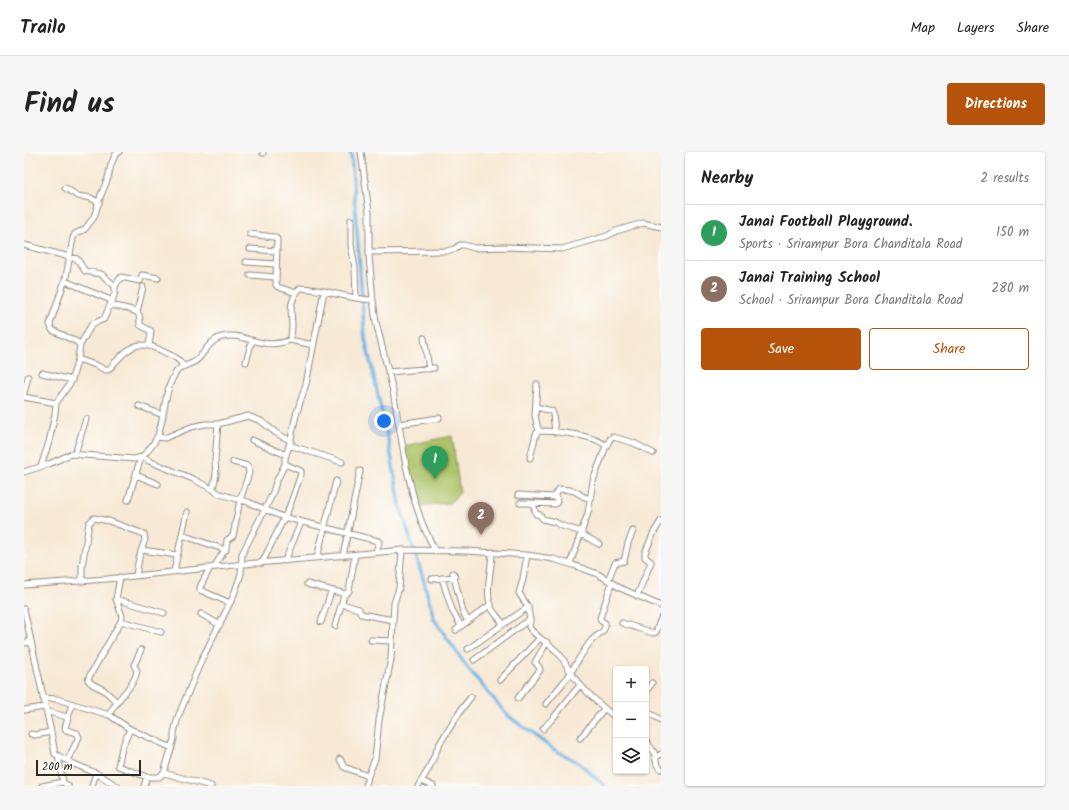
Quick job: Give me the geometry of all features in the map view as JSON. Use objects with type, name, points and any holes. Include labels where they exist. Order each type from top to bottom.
[{"type":"street","points":[[80,345],[77,342],[52,330],[52,319],[65,281],[73,238],[76,234],[85,229],[94,217],[111,165],[115,155],[119,152]]},
{"type":"street","points":[[361,152],[369,212],[370,300],[388,372],[406,466],[414,499],[422,523],[435,551]]},
{"type":"street","points":[[65,188],[78,196],[91,198],[99,203]]},
{"type":"street","points":[[351,220],[351,245],[358,298]]},
{"type":"street","points":[[369,252],[447,251],[460,245],[474,248],[504,247],[562,249],[643,223],[661,226]]},
{"type":"street","points":[[250,234],[276,238],[277,251],[275,283],[278,287],[296,293]]},
{"type":"street","points":[[24,245],[77,259],[84,271],[101,274],[115,286],[116,293],[103,320],[95,322],[90,326],[80,345],[78,359],[70,386],[56,404],[49,442],[41,466]]},
{"type":"street","points":[[250,249],[277,251]]},
{"type":"street","points":[[246,262],[276,264]]},
{"type":"street","points":[[115,286],[121,277],[137,281],[140,280],[142,275],[158,278]]},
{"type":"street","points":[[250,275],[275,277]]},
{"type":"street","points":[[65,281],[112,303],[137,312]]},
{"type":"street","points":[[143,288],[137,312],[139,315],[140,325],[151,331],[149,346]]},
{"type":"street","points":[[290,340],[292,335],[291,305],[294,295],[300,288],[370,300]]},
{"type":"street","points":[[130,729],[122,748],[118,766],[147,777],[159,777],[164,773],[172,748],[178,717],[201,661],[230,603],[241,574],[242,554],[272,495],[276,482],[285,464],[296,415],[306,384],[324,291]]},
{"type":"street","points":[[128,500],[141,457],[157,437],[172,382],[177,371],[183,366],[189,365],[198,359],[204,350],[221,337],[235,336],[268,344],[290,340],[313,345]]},
{"type":"street","points":[[388,372],[432,369],[424,338]]},
{"type":"street","points":[[246,362],[252,341]]},
{"type":"street","points":[[78,359],[108,370],[128,348],[141,344],[163,351],[180,361],[183,366]]},
{"type":"street","points":[[42,373],[72,380]]},
{"type":"street","points":[[24,390],[28,377]]},
{"type":"street","points":[[537,384],[536,421],[539,431]]},
{"type":"street","points":[[24,397],[56,404]]},
{"type":"street","points":[[139,406],[163,415]]},
{"type":"street","points":[[536,407],[553,412],[555,432]]},
{"type":"street","points":[[157,437],[165,438],[184,429],[205,424],[218,424],[248,416],[261,421],[290,443],[342,462]]},
{"type":"street","points":[[399,424],[438,418]]},
{"type":"street","points":[[76,454],[86,419]]},
{"type":"street","points":[[214,490],[218,424]]},
{"type":"street","points":[[539,431],[579,435],[604,443],[606,447]]},
{"type":"street","points":[[530,458],[536,434],[539,431]]},
{"type":"street","points":[[570,564],[588,513],[593,481],[610,439],[613,437],[634,443],[653,453]]},
{"type":"street","points":[[252,440],[286,455]]},
{"type":"street","points":[[24,472],[49,464],[71,454],[127,458],[141,457],[193,479],[220,494],[240,500],[283,517],[378,540],[379,542],[376,552]]},
{"type":"street","points":[[230,603],[200,590],[200,587],[212,567],[226,550],[227,540],[232,538],[235,530],[240,500],[246,484],[249,467],[233,462]]},
{"type":"street","points":[[262,563],[283,517],[289,508],[302,474],[301,471],[285,464]]},
{"type":"street","points":[[343,556],[346,533],[360,471]]},
{"type":"street","points":[[136,475],[158,484]]},
{"type":"street","points":[[317,558],[336,481]]},
{"type":"street","points":[[518,495],[554,497],[559,490],[571,490],[582,497],[591,498]]},
{"type":"street","points":[[520,503],[556,504],[556,495]]},
{"type":"street","points":[[531,503],[534,506],[536,514],[540,515],[543,519],[556,522],[562,526],[582,533],[599,544]]},
{"type":"street","points":[[174,571],[188,512]]},
{"type":"street","points":[[82,581],[82,566],[89,523],[94,518],[109,521],[144,534],[145,539],[139,558],[136,575]]},
{"type":"street","points":[[637,596],[650,562],[645,557],[645,553],[654,532],[661,521]]},
{"type":"street","points":[[285,561],[301,522]]},
{"type":"street","points":[[546,704],[571,672],[593,639],[600,635],[605,626],[605,623],[600,618],[615,563],[624,561],[628,543],[633,531]]},
{"type":"street","points":[[182,535],[226,550]]},
{"type":"street","points":[[142,550],[177,555]]},
{"type":"street","points":[[366,786],[368,776],[375,759],[379,720],[391,659],[394,603],[399,588],[404,550]]},
{"type":"street","points":[[24,585],[82,581],[241,564],[404,550],[492,552],[527,555],[570,564],[598,574],[620,588],[661,606]]},
{"type":"street","points":[[492,552],[490,574],[491,604],[492,608],[503,624]]},
{"type":"street","points":[[335,626],[345,594],[349,591],[355,555]]},
{"type":"street","points":[[527,555],[523,579],[519,590],[520,595],[528,607],[530,619],[529,627],[559,654],[580,684],[596,702],[613,716]]},
{"type":"street","points":[[432,579],[454,575],[463,612],[468,621]]},
{"type":"street","points":[[117,702],[104,690],[92,684],[88,680],[121,621],[122,616],[116,599],[120,577]]},
{"type":"street","points":[[442,578],[454,615],[461,626]]},
{"type":"street","points":[[307,584],[345,594]]},
{"type":"street","points":[[321,622],[333,591]]},
{"type":"street","points":[[116,599],[164,613]]},
{"type":"street","points":[[342,604],[358,609],[361,614],[393,620]]},
{"type":"street","points":[[456,630],[491,604]]},
{"type":"street","points":[[468,649],[528,607]]},
{"type":"street","points":[[24,609],[55,754],[67,761],[96,773],[117,786]]},
{"type":"street","points":[[201,614],[220,625]]},
{"type":"street","points":[[622,623],[653,633],[656,632],[661,618]]},
{"type":"street","points":[[474,660],[530,619]]},
{"type":"street","points":[[121,621],[161,632]]},
{"type":"street","points":[[500,680],[540,638]]},
{"type":"street","points":[[371,640],[392,641]]},
{"type":"street","points":[[24,643],[31,642]]},
{"type":"street","points":[[518,698],[540,670],[536,662],[547,642]]},
{"type":"street","points":[[109,715],[135,678],[137,671],[134,665],[141,650]]},
{"type":"street","points":[[649,688],[652,683]]},
{"type":"street","points":[[543,730],[580,684]]},
{"type":"street","points":[[433,786],[420,784],[440,743],[471,697]]},
{"type":"street","points":[[43,698],[57,699],[109,715],[130,729],[172,748]]},
{"type":"street","points":[[67,761],[78,737],[77,733],[65,729],[67,717],[72,704]]},
{"type":"street","points":[[24,710],[46,709],[67,717]]},
{"type":"street","points":[[580,738],[604,709]]},
{"type":"street","points":[[649,713],[661,720]]},
{"type":"street","points":[[31,734],[35,735],[51,732]]},
{"type":"street","points":[[649,745],[654,752],[657,765],[661,769]]},
{"type":"street","points":[[655,758],[661,754]]},
{"type":"street","points":[[58,756],[63,782],[68,786]]},
{"type":"street","points":[[340,759],[344,767],[368,776]]},
{"type":"street","points":[[92,786],[96,773]]},
{"type":"street","points":[[164,773],[211,786]]},
{"type":"street","points":[[144,786],[147,777]]},
{"type":"street","points":[[42,786],[63,782]]},
{"type":"green space","points":[[452,436],[460,493],[449,503],[419,506],[407,467],[403,446]]},
{"type":"waterway","points":[[351,152],[365,338],[389,444],[401,510],[423,578],[434,619],[467,667],[507,715],[553,749],[579,763],[605,786]]},
{"type":"place","name":"Janai Football Playground.","points":[[435,479]]},
{"type":"place","name":"Janai Training School","points":[[481,535]]}]
